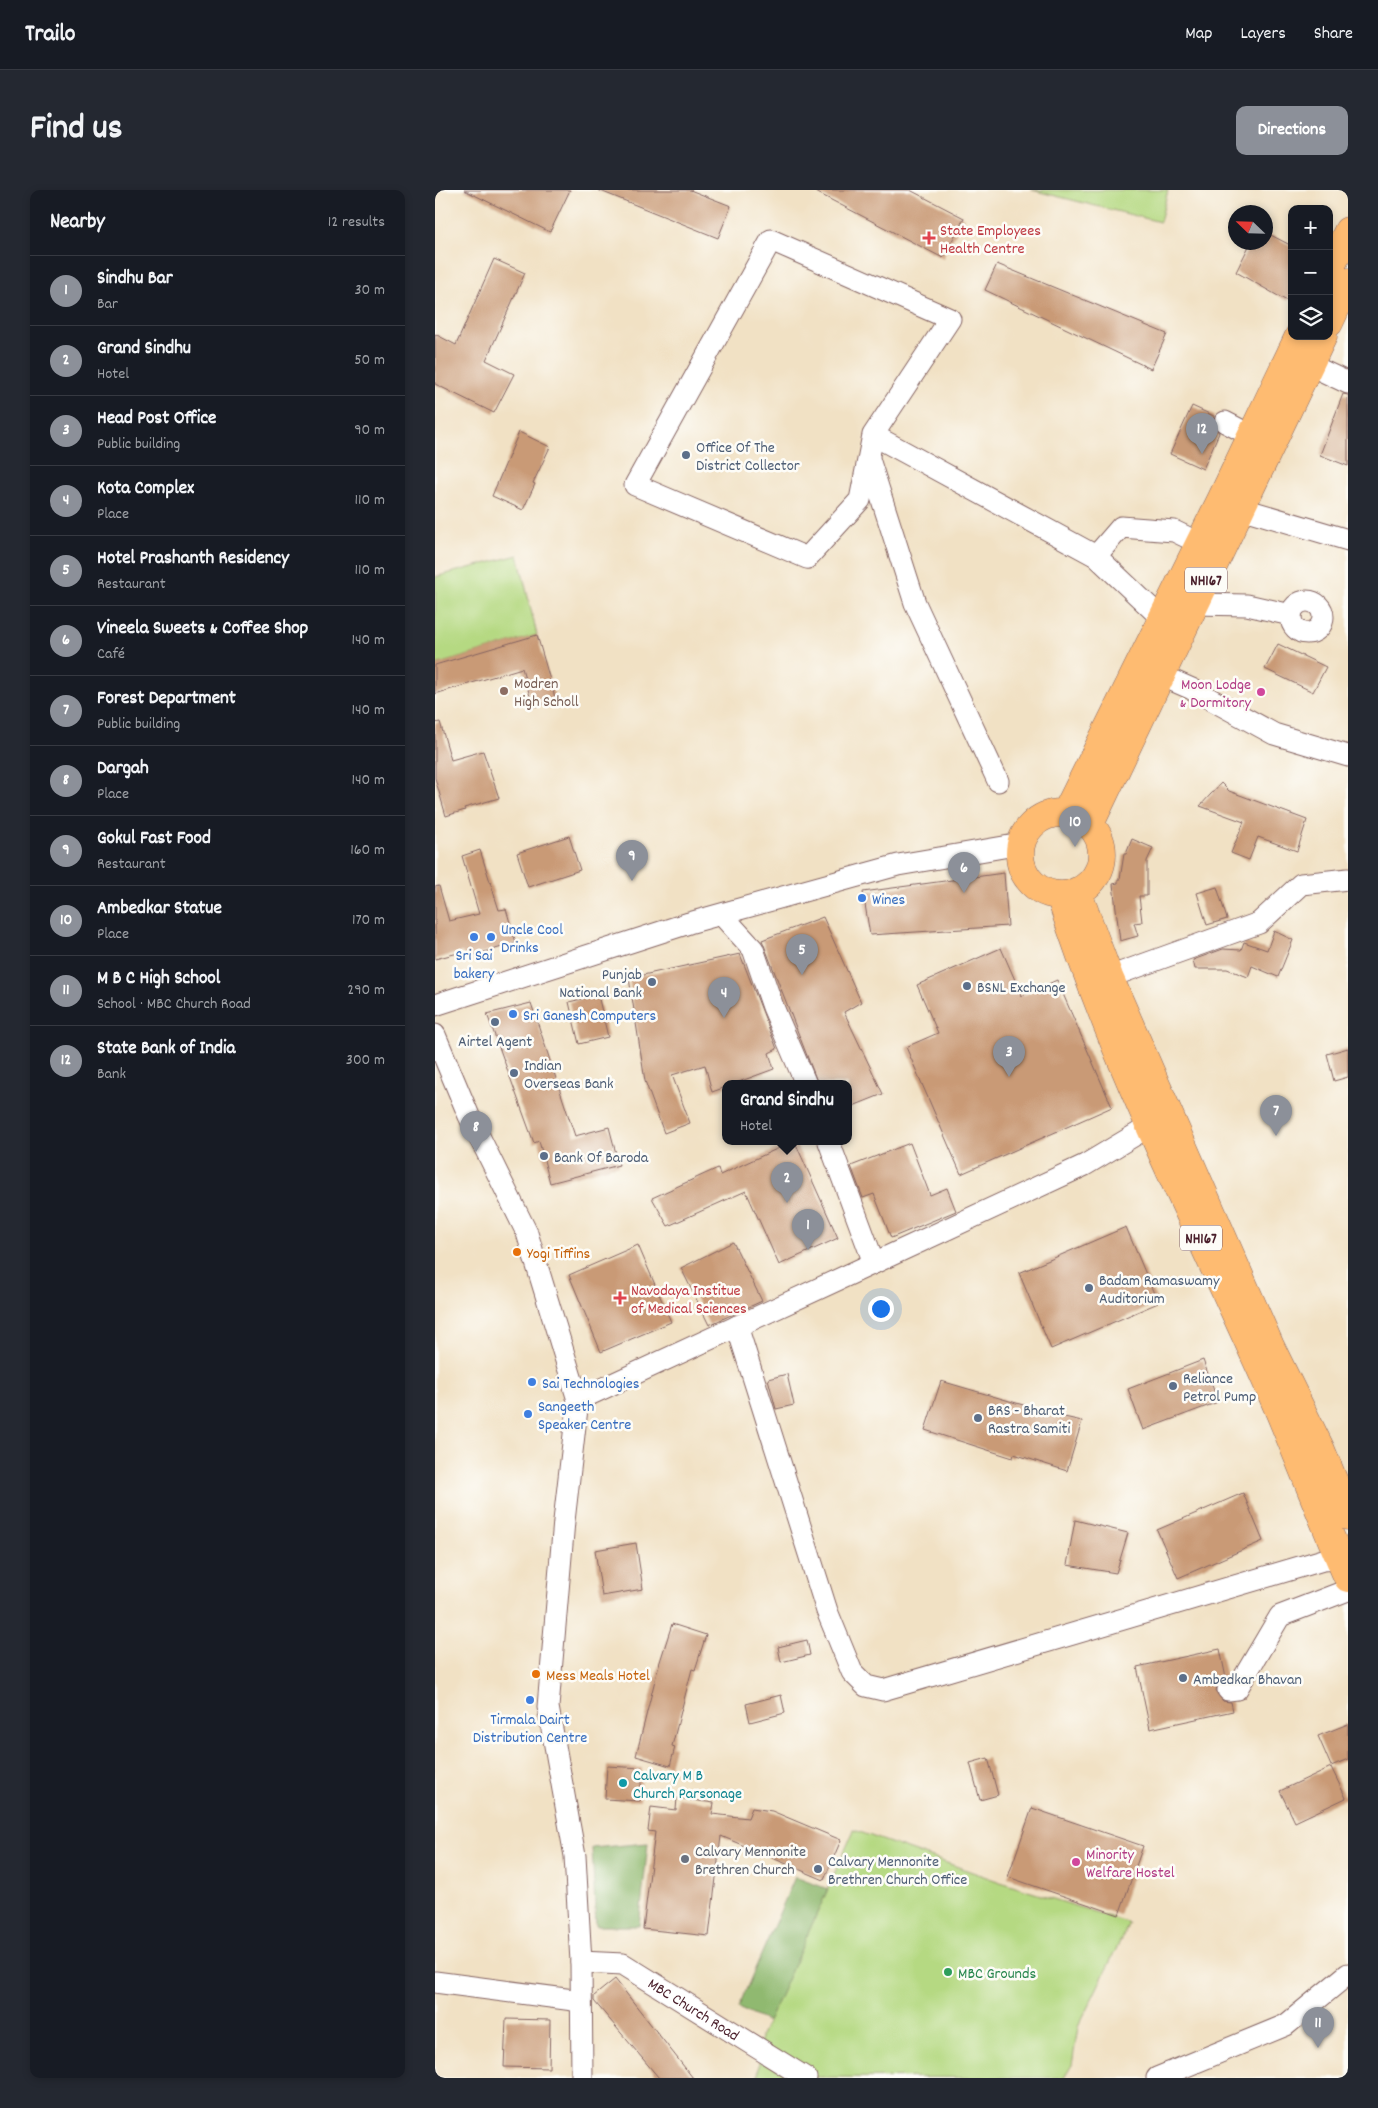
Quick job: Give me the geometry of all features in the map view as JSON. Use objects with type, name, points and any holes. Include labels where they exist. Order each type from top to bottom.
[{"type":"highway","points":[[1333,263],[1348,231]]},
{"type":"highway","points":[[1333,314],[1348,282]]},
{"type":"highway","name":"NH167","points":[[1078,819],[1163,615],[1252,436],[1297,340]]},
{"type":"highway","name":"NH167","points":[[1078,819],[1160,675],[1321,340]]},
{"type":"highway","points":[[1054,813],[1078,819],[1097,835],[1101,848],[1101,861],[1096,874],[1088,884],[1069,893],[1037,888],[1029,879],[1021,862],[1021,844],[1025,833],[1033,824],[1054,813]]},
{"type":"highway","name":"NH167","points":[[1069,893],[1109,976],[1271,1348],[1345,1503]]},
{"type":"highway","name":"NH167","points":[[1069,893],[1086,972],[1150,1126],[1260,1368],[1344,1568]]},
{"type":"street","points":[[771,240],[950,319],[873,434],[860,500],[807,558],[635,485],[771,240]]},
{"type":"street","points":[[1310,365],[1348,383]]},
{"type":"street","points":[[1225,422],[1252,436]]},
{"type":"street","points":[[873,434],[1096,556],[1155,612],[1163,615]]},
{"type":"street","points":[[869,457],[915,603],[998,781]]},
{"type":"street","points":[[1240,508],[1348,540]]},
{"type":"street","points":[[1096,556],[1121,527],[1174,531],[1199,543]]},
{"type":"street","points":[[1195,604],[1247,605],[1291,615]]},
{"type":"street","points":[[1160,675],[1192,689],[1274,734],[1348,756]]},
{"type":"street","points":[[435,1005],[722,915],[898,865],[1021,844]]},
{"type":"street","points":[[1109,976],[1259,923],[1301,884],[1348,879]]},
{"type":"street","points":[[722,915],[753,949],[773,1007],[804,1080]]},
{"type":"street","points":[[435,1035],[469,1116],[527,1233],[578,1400],[564,1521],[549,1707],[575,1856],[581,1962],[582,2078]]},
{"type":"street","points":[[578,1400],[1085,1165],[1150,1126]]},
{"type":"street","points":[[830,1145],[874,1262]]},
{"type":"street","points":[[737,1326],[827,1611],[852,1672],[866,1686],[883,1690],[1323,1560],[1344,1568]]},
{"type":"street","points":[[1228,1690],[1237,1689],[1280,1616],[1348,1590]]},
{"type":"street","name":"MBC Church Road","points":[[581,1962],[623,1964],[804,2076]]},
{"type":"street","points":[[1157,2078],[1198,2071],[1286,2025],[1348,1974]]},
{"type":"street","points":[[435,1982],[581,2001]]},
{"type":"green space","points":[[1032,190],[1168,190],[1160,222]]},
{"type":"green space","points":[[518,555],[537,635],[435,665],[435,577]]},
{"type":"green space","name":"MBC Grounds","points":[[854,1830],[1006,1884],[1129,1923],[1078,2027],[1072,2065],[1064,2078],[758,2077],[761,2036]]},
{"type":"green space","points":[[648,1843],[639,1926],[596,1926],[592,1848]]},
{"type":"green space","points":[[795,1877],[828,1889],[768,2022],[738,2008]]},
{"type":"building","points":[[464,190],[570,190],[550,232]]},
{"type":"building","points":[[598,190],[690,190],[731,206],[718,238]]},
{"type":"building","name":"State Employees Health Centre","points":[[812,190],[910,190],[964,218],[943,258]]},
{"type":"building","points":[[1273,236],[1288,244],[1287,301],[1236,272],[1247,250],[1273,250]]},
{"type":"building","points":[[494,259],[525,273],[486,360],[514,374],[494,413],[435,384],[435,334],[456,345]]},
{"type":"building","points":[[997,264],[1167,334],[1151,369],[985,290]]},
{"type":"building","points":[[1343,394],[1348,395],[1348,466],[1320,455]]},
{"type":"building","points":[[1192,406],[1214,416],[1213,423],[1219,433],[1203,469],[1170,454]]},
{"type":"building","points":[[519,432],[550,447],[523,510],[492,496]]},
{"type":"building","points":[[537,635],[556,701],[533,707],[522,668],[435,694],[435,665]]},
{"type":"building","points":[[1278,644],[1326,667],[1313,692],[1265,669]]},
{"type":"building","points":[[440,722],[451,760],[483,751],[499,798],[464,808],[465,810],[446,816],[435,778],[435,723]]},
{"type":"building","points":[[1221,783],[1229,791],[1307,820],[1297,851],[1258,837],[1249,860],[1231,853],[1244,822],[1200,806]]},
{"type":"building","points":[[569,836],[580,870],[528,887],[517,853]]},
{"type":"building","points":[[1132,839],[1153,848],[1147,861],[1147,896],[1139,896],[1142,922],[1134,923],[1138,936],[1120,941],[1113,884],[1118,883],[1118,879],[1120,879],[1124,854],[1126,854]]},
{"type":"building","points":[[480,850],[499,910],[506,909],[516,943],[464,958],[462,952],[435,959],[435,887],[439,886],[449,921],[479,914],[462,856]]},
{"type":"building","points":[[1004,873],[1008,926],[870,935],[863,892]]},
{"type":"building","points":[[1217,887],[1227,919],[1207,925],[1197,893]]},
{"type":"building","points":[[823,917],[861,1002],[844,1012],[883,1094],[852,1106],[852,1080],[816,1080],[762,940]]},
{"type":"building","points":[[1274,931],[1293,940],[1278,977],[1252,966],[1248,977],[1227,969],[1195,969],[1193,960],[1223,949],[1241,950],[1244,942],[1267,950]]},
{"type":"building","points":[[1001,948],[1022,996],[1057,980],[1112,1107],[961,1174],[906,1047],[938,1033],[917,985]]},
{"type":"building","points":[[740,954],[777,1049],[769,1053],[774,1069],[744,1080],[722,1080],[722,1088],[712,1092],[705,1065],[672,1075],[690,1123],[664,1133],[645,1081],[629,978]]},
{"type":"building","points":[[598,995],[608,1037],[579,1044],[569,1002]]},
{"type":"building","points":[[531,1003],[575,1136],[609,1127],[619,1165],[550,1183],[539,1141],[534,1143],[487,1014]]},
{"type":"building","points":[[1348,1048],[1348,1077],[1334,1081],[1327,1054]]},
{"type":"building","points":[[910,1143],[930,1195],[947,1188],[956,1211],[891,1238],[874,1194],[863,1198],[851,1166]]},
{"type":"building","points":[[785,1145],[796,1145],[838,1238],[779,1265],[746,1191],[668,1226],[652,1198],[718,1168],[720,1175]]},
{"type":"building","name":"Badam Ramaswamy Auditorium","points":[[1126,1227],[1158,1303],[1051,1349],[1019,1273]]},
{"type":"building","points":[[733,1242],[762,1301],[709,1325],[681,1268]]},
{"type":"building","name":"Navodaya Institue of Medical Sciences","points":[[638,1245],[671,1322],[601,1352],[569,1275]]},
{"type":"building","points":[[1203,1360],[1218,1402],[1143,1430],[1128,1389]]},
{"type":"building","points":[[787,1374],[794,1405],[776,1409],[768,1379]]},
{"type":"building","name":"BRS - Bharat Rastra Samiti","points":[[941,1381],[1030,1407],[1029,1409],[1082,1421],[1067,1471],[1014,1454],[1013,1458],[925,1430]]},
{"type":"building","points":[[1243,1493],[1263,1541],[1178,1578],[1157,1530]]},
{"type":"building","points":[[1075,1520],[1128,1533],[1116,1573],[1067,1565]]},
{"type":"building","points":[[636,1543],[643,1589],[602,1596],[595,1550]]},
{"type":"building","points":[[672,1624],[706,1635],[695,1670],[692,1669],[672,1746],[675,1747],[670,1766],[636,1756],[658,1668]]},
{"type":"building","points":[[807,1640],[810,1655],[781,1662],[778,1647]]},
{"type":"building","name":"Ambedkar Bhavan","points":[[1220,1649],[1226,1678],[1217,1685],[1216,1692],[1223,1701],[1231,1702],[1233,1711],[1150,1729],[1137,1667]]},
{"type":"building","points":[[781,1695],[785,1713],[750,1722],[746,1704]]},
{"type":"building","points":[[1348,1724],[1348,1759],[1331,1766],[1318,1736]]},
{"type":"building","points":[[988,1758],[998,1795],[980,1800],[970,1763]]},
{"type":"building","name":"Calvary M B Church Parsonage","points":[[607,1766],[642,1768],[640,1801],[605,1799]]},
{"type":"building","points":[[1331,1767],[1346,1798],[1295,1822],[1280,1791]]},
{"type":"building","points":[[677,1798],[714,1803],[712,1814],[748,1818],[752,1808],[772,1811],[841,1840],[824,1880],[721,1836],[709,1936],[643,1929],[655,1832],[648,1831],[651,1807],[676,1810]]},
{"type":"building","name":"Minority Welfare Hostel","points":[[1032,1808],[1143,1846],[1119,1915],[1008,1877]]},
{"type":"building","points":[[615,1979],[693,2078],[659,2078],[594,2001],[594,1996]]},
{"type":"building","points":[[506,2019],[550,2020],[549,2068],[504,2067]]},
{"type":"place","name":"State Employees Health Centre","points":[[929,238]]},
{"type":"place","name":"State Bank of India","points":[[1202,454]]},
{"type":"place","name":"Office Of The District Collector","points":[[686,455]]},
{"type":"place","name":"Modren High Scholl","points":[[504,691]]},
{"type":"place","name":"Moon Lodge & Dormitory","points":[[1261,692]]},
{"type":"place","name":"Ambedkar Statue","points":[[1075,847]]},
{"type":"place","name":"Gokul Fast Food","points":[[632,881]]},
{"type":"place","name":"Vineela Sweets & Coffee Shop","points":[[964,893]]},
{"type":"place","name":"Wines","points":[[862,898]]},
{"type":"place","name":"Sri Sai bakery","points":[[474,937]]},
{"type":"place","name":"Uncle Cool Drinks","points":[[491,937]]},
{"type":"place","name":"Hotel Prashanth Residency","points":[[802,975]]},
{"type":"place","name":"Punjab National Bank","points":[[652,982]]},
{"type":"place","name":"BSNL Exchange","points":[[967,986]]},
{"type":"place","name":"Sri Ganesh Computers","points":[[513,1014]]},
{"type":"place","name":"Kota Complex","points":[[724,1018]]},
{"type":"place","name":"Airtel Agent","points":[[495,1022]]},
{"type":"place","name":"Indian Overseas Bank","points":[[514,1073]]},
{"type":"place","name":"Head Post Office","points":[[1009,1077]]},
{"type":"place","name":"Forest Department","points":[[1276,1136]]},
{"type":"place","name":"Dargah","points":[[476,1152]]},
{"type":"place","name":"Bank Of Baroda","points":[[544,1156]]},
{"type":"place","name":"Grand Sindhu","points":[[787,1203]]},
{"type":"place","name":"Sindhu Bar","points":[[808,1250]]},
{"type":"place","name":"Yogi Tiffins","points":[[517,1252]]},
{"type":"place","name":"Badam Ramaswamy Auditorium","points":[[1089,1288]]},
{"type":"place","name":"Navodaya Institue of Medical Sciences","points":[[620,1298]]},
{"type":"place","name":"Sai Technologies","points":[[532,1382]]},
{"type":"place","name":"Reliance Petrol Pump","points":[[1173,1386]]},
{"type":"place","name":"Sangeeth Speaker Centre","points":[[528,1414]]},
{"type":"place","name":"BRS - Bharat Rastra Samiti","points":[[978,1418]]},
{"type":"place","name":"Mess Meals Hotel","points":[[536,1674]]},
{"type":"place","name":"Ambedkar Bhavan","points":[[1183,1678]]},
{"type":"place","name":"Tirmala Dairt Distribution Centre","points":[[530,1700]]},
{"type":"place","name":"Calvary M B Church Parsonage","points":[[623,1783]]},
{"type":"place","name":"Calvary Mennonite Brethren Church","points":[[685,1859]]},
{"type":"place","name":"Minority Welfare Hostel","points":[[1076,1862]]},
{"type":"place","name":"Calvary Mennonite Brethren Church Office","points":[[818,1869]]},
{"type":"place","name":"MBC Grounds","points":[[948,1972]]},
{"type":"place","name":"M B C High School","points":[[1318,2048]]}]
